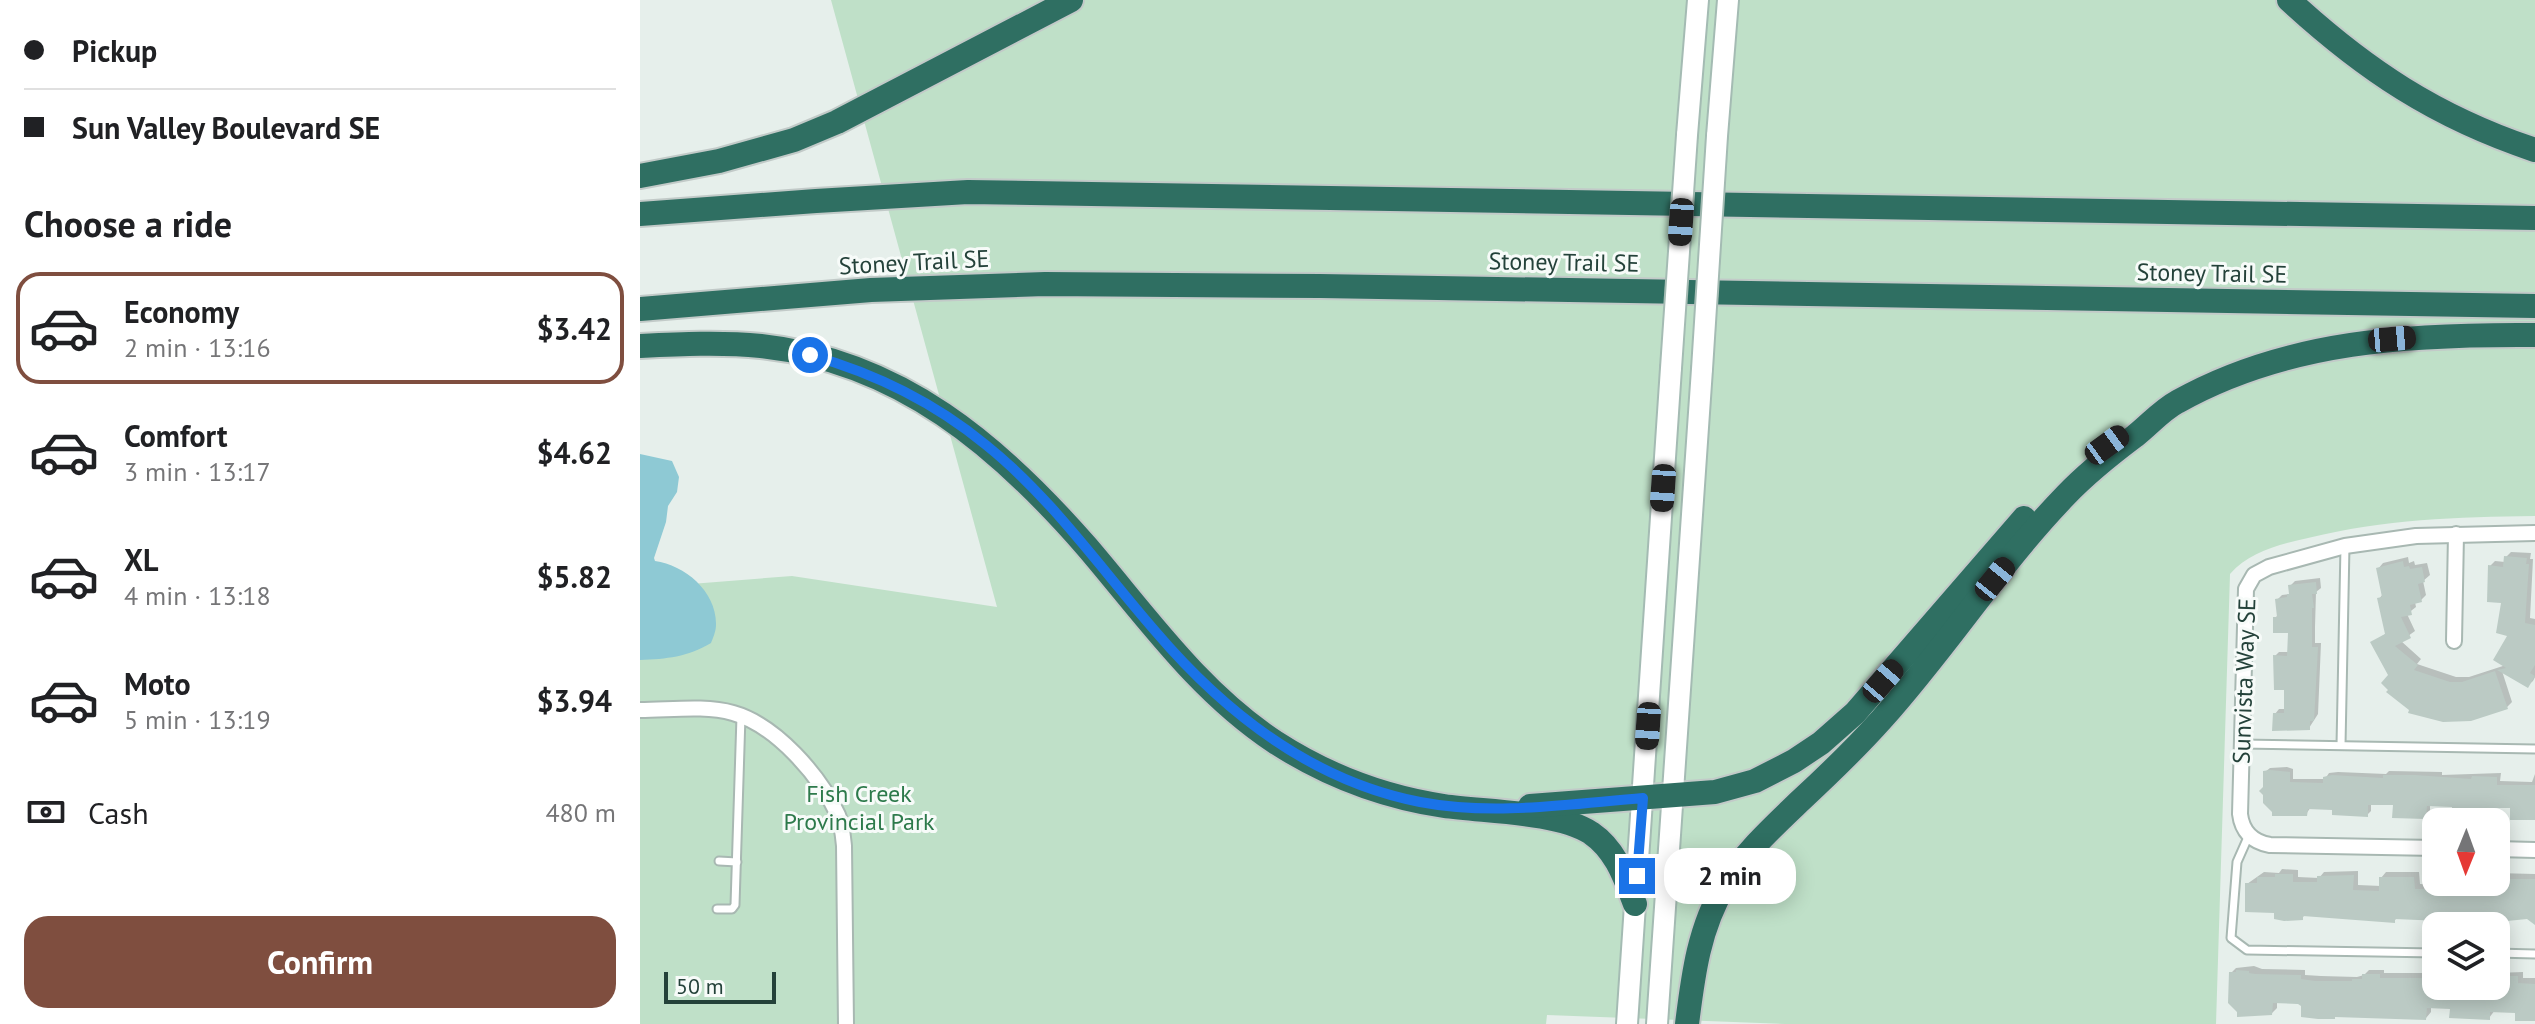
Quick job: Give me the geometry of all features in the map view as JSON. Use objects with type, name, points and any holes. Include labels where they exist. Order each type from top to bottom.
[{"type":"highway","points":[[640,176],[719,161],[794,140],[837,122],[1071,0]]},
{"type":"highway","points":[[2289,0],[2336,42],[2407,93],[2452,117],[2535,150]]},
{"type":"highway","points":[[2302,0],[2369,67]]},
{"type":"highway","points":[[640,214],[968,192],[2535,218]]},
{"type":"highway","name":"Stoney Trail SE","points":[[640,309],[871,290],[1045,284],[2535,306]]},
{"type":"highway","points":[[1475,809],[1715,792],[1742,785],[1780,769],[1821,743],[1867,700],[1999,546],[2052,491],[2139,423],[2229,377],[2322,349],[2410,337],[2535,335]]},
{"type":"highway","points":[[640,346],[728,344],[810,355],[849,366],[923,402],[988,446],[1022,478],[1087,547],[1179,658],[1225,704],[1257,730],[1307,761],[1357,784],[1417,801],[1561,822],[1588,831],[1603,843],[1616,860],[1635,904]]},
{"type":"highway","points":[[1687,1024],[1705,928],[1722,890],[1744,858],[1897,703],[2023,543],[2059,503],[2092,470],[2173,404]]},
{"type":"main road","points":[[1627,1024],[1698,0]]},
{"type":"main road","points":[[1657,1024],[1728,0]]},
{"type":"street","name":"Sunvista Way SE","points":[[2249,835],[2240,814],[2246,589],[2254,575],[2269,567],[2383,539],[2535,533]]},
{"type":"street","points":[[2454,641],[2456,534]]},
{"type":"street","points":[[640,710],[717,710],[741,716],[777,737],[820,782],[839,818],[844,846],[846,1024]]},
{"type":"street","points":[[2249,835],[2262,844],[2270,845],[2422,848]]},
{"type":"street","points":[[2510,849],[2535,850]]},
{"type":"lane","points":[[2341,745],[2345,546]]},
{"type":"lane","points":[[717,909],[732,909],[735,905],[741,716]]},
{"type":"lane","points":[[2242,744],[2535,749]]},
{"type":"lane","points":[[2249,835],[2237,862],[2231,938],[2247,950],[2422,953]]},
{"type":"lane","points":[[719,861],[737,862]]},
{"type":"lane","points":[[2510,953],[2535,954]]},
{"type":"green space","name":"Fish Creek Provincial Park","points":[[831,0],[2535,0],[2535,516],[2421,520],[2337,532],[2266,550],[2246,560],[2230,574],[2216,1024],[1785,1024],[1547,1015],[1546,1024],[640,1024],[640,588],[792,576],[997,607]]},
{"type":"water","points":[[640,454],[672,461],[679,477],[677,492],[668,506],[655,561],[677,568],[697,582],[711,602],[716,625],[711,643],[702,648],[677,656],[640,660]]},
{"type":"building","points":[[2504,556],[2527,558],[2526,564],[2529,564],[2525,623],[2535,625],[2535,665],[2530,673],[2535,676],[2528,688],[2497,670],[2506,668],[2493,660],[2507,636],[2496,633],[2501,603],[2487,602],[2488,565],[2503,567]]},
{"type":"building","points":[[2403,561],[2404,567],[2409,566],[2410,569],[2422,567],[2425,582],[2418,584],[2422,602],[2410,605],[2412,615],[2401,617],[2411,638],[2395,646],[2418,665],[2414,670],[2450,682],[2462,682],[2495,671],[2508,709],[2471,721],[2443,722],[2408,713],[2409,710],[2386,692],[2388,690],[2381,683],[2388,675],[2370,642],[2385,634],[2377,598],[2382,597],[2376,568]]},
{"type":"building","points":[[2316,582],[2317,594],[2312,594],[2312,647],[2318,647],[2314,721],[2310,721],[2310,730],[2272,731],[2273,713],[2284,713],[2284,690],[2274,690],[2273,655],[2287,656],[2288,633],[2273,633],[2273,617],[2277,617],[2275,599],[2287,597],[2288,585]]},
{"type":"building","points":[[2263,771],[2290,772],[2290,782],[2323,783],[2323,777],[2332,775],[2497,777],[2497,785],[2535,785],[2535,820],[2510,820],[2510,808],[2427,806],[2422,808],[2422,819],[2392,818],[2393,805],[2368,805],[2368,817],[2332,815],[2332,810],[2308,809],[2307,816],[2272,816],[2259,791],[2263,787]]},
{"type":"building","points":[[2275,874],[2293,874],[2293,882],[2317,882],[2317,876],[2354,875],[2353,890],[2379,891],[2379,877],[2414,877],[2415,889],[2422,889],[2422,896],[2510,896],[2510,879],[2535,879],[2535,925],[2527,919],[2510,921],[2510,912],[2422,912],[2422,920],[2395,919],[2395,923],[2303,916],[2303,920],[2284,921],[2274,919],[2274,913],[2245,912],[2245,883],[2257,883],[2257,877],[2275,877]]},
{"type":"building","points":[[2229,972],[2301,975],[2301,979],[2315,981],[2352,981],[2362,979],[2362,974],[2380,974],[2380,978],[2422,978],[2422,1000],[2510,1000],[2510,976],[2518,976],[2518,983],[2535,984],[2535,1021],[2515,1021],[2515,1013],[2490,1012],[2490,1020],[2449,1018],[2450,1009],[2427,1008],[2426,1020],[2318,1019],[2301,1017],[2301,1006],[2298,1004],[2273,1003],[2272,1015],[2237,1017],[2237,1012],[2228,1003]]},
{"type":"route","points":[[810,355],[849,366],[882,380],[956,422],[988,446],[1087,547],[1179,658],[1225,704],[1282,746],[1357,784],[1398,797],[1444,806],[1475,809],[1643,798],[1637,876]]}]
